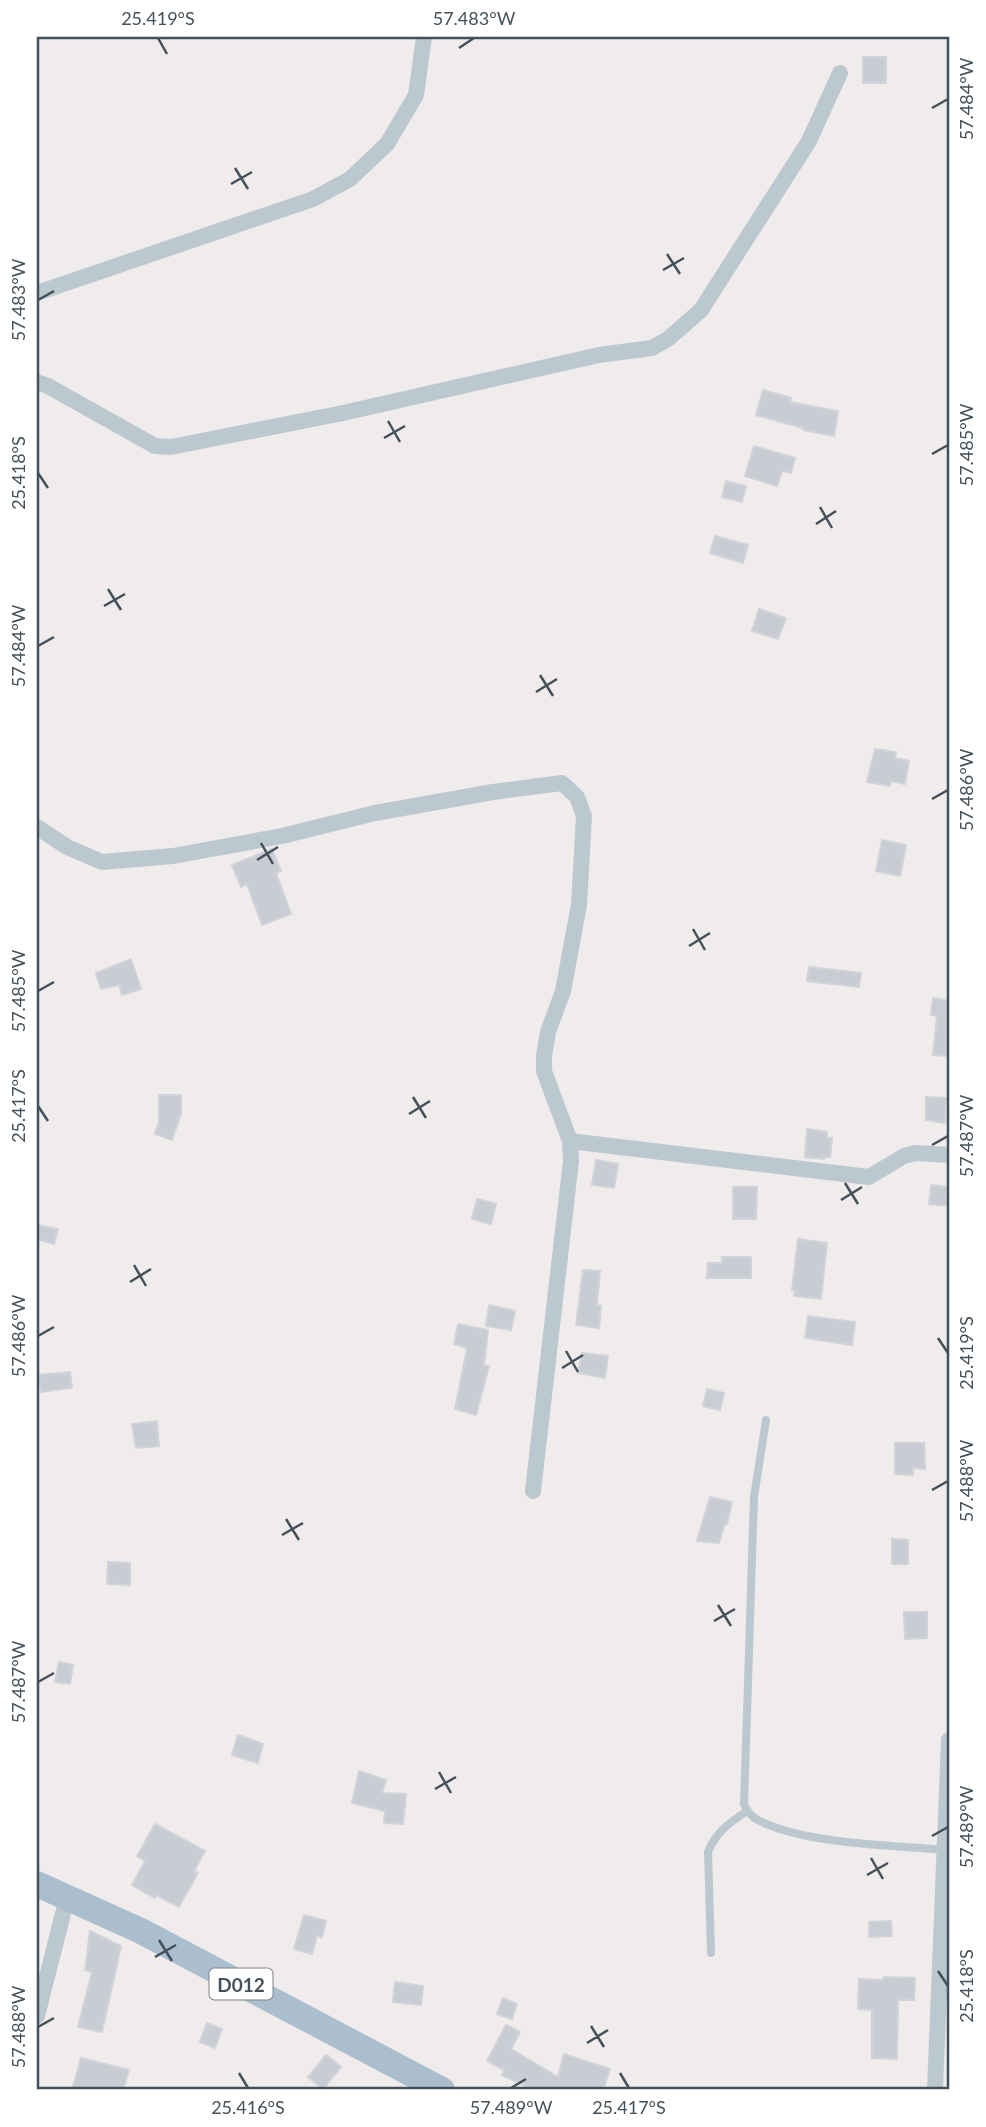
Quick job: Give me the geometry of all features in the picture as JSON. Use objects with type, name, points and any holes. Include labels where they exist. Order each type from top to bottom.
[{"type":"main road","name":"D012","points":[[37,1884],[141,1931],[442,2090]]},
{"type":"street","points":[[37,293],[313,200],[350,179],[387,144],[416,95],[424,37]]},
{"type":"street","points":[[37,382],[155,446],[171,447],[343,413],[599,355],[652,348],[668,339],[701,310],[809,141],[840,73]]},
{"type":"street","points":[[37,827],[67,847],[102,862],[173,856],[282,836],[374,813],[493,792],[562,783],[578,797],[584,816],[579,905],[562,991],[548,1031],[544,1056],[544,1071],[570,1141],[571,1161],[533,1491]]},
{"type":"street","points":[[570,1141],[869,1177],[904,1156],[915,1153],[949,1154]]},
{"type":"street","points":[[935,2090],[949,1740]]},
{"type":"street","points":[[37,2015],[67,1898]]},
{"type":"lane","points":[[766,1420],[754,1497],[743,1790],[747,1811],[755,1819],[777,1828],[826,1839],[944,1850]]},
{"type":"lane","points":[[711,1953],[708,1852],[721,1829],[747,1811]]},
{"type":"building","points":[[863,57],[886,57],[886,83],[863,83]]},
{"type":"building","points":[[763,390],[791,398],[790,402],[838,411],[834,436],[803,430],[756,415]]},
{"type":"building","points":[[754,446],[795,458],[791,473],[782,471],[777,486],[745,476]]},
{"type":"building","points":[[726,481],[746,486],[742,502],[722,497]]},
{"type":"building","points":[[715,536],[748,545],[743,563],[710,553]]},
{"type":"building","points":[[759,609],[786,618],[778,639],[752,631]]},
{"type":"building","points":[[875,749],[896,752],[895,758],[909,761],[905,784],[891,781],[890,786],[867,782]]},
{"type":"building","points":[[882,840],[906,845],[900,876],[876,871]]},
{"type":"building","points":[[272,849],[281,871],[276,873],[291,914],[262,925],[247,884],[241,887],[232,865]]},
{"type":"building","points":[[131,959],[141,989],[122,995],[119,985],[101,989],[96,973]]},
{"type":"building","points":[[809,967],[861,973],[859,987],[807,981]]},
{"type":"building","points":[[933,998],[949,1001],[949,1056],[933,1055],[937,1016],[931,1015]]},
{"type":"building","points":[[159,1095],[181,1095],[181,1113],[172,1140],[155,1134],[159,1122]]},
{"type":"building","points":[[926,1097],[946,1098],[945,1123],[926,1120]]},
{"type":"building","points":[[807,1129],[827,1132],[827,1138],[832,1138],[830,1157],[805,1157]]},
{"type":"building","points":[[596,1160],[618,1164],[614,1188],[592,1185]]},
{"type":"building","points":[[931,1185],[949,1187],[949,1206],[929,1204]]},
{"type":"building","points":[[733,1187],[757,1187],[756,1219],[733,1219]]},
{"type":"building","points":[[477,1199],[496,1204],[491,1224],[472,1219]]},
{"type":"building","points":[[37,1225],[58,1229],[54,1244],[37,1239]]},
{"type":"building","points":[[798,1239],[827,1243],[821,1299],[794,1296],[795,1291],[792,1290]]},
{"type":"building","points":[[722,1257],[751,1257],[751,1278],[707,1278],[708,1263],[722,1263]]},
{"type":"building","points":[[583,1270],[600,1271],[597,1305],[601,1306],[599,1328],[576,1325]]},
{"type":"building","points":[[489,1305],[515,1311],[511,1330],[486,1326]]},
{"type":"building","points":[[808,1316],[855,1322],[852,1345],[805,1338]]},
{"type":"building","points":[[458,1324],[488,1330],[484,1365],[489,1366],[476,1415],[455,1409],[467,1348],[454,1344]]},
{"type":"building","points":[[582,1353],[608,1356],[605,1378],[578,1373]]},
{"type":"building","points":[[70,1372],[72,1388],[41,1392],[39,1375]]},
{"type":"building","points":[[707,1389],[724,1393],[720,1410],[703,1406]]},
{"type":"building","points":[[157,1421],[159,1446],[136,1448],[132,1424]]},
{"type":"building","points":[[895,1443],[924,1443],[925,1469],[913,1468],[913,1475],[895,1474]]},
{"type":"building","points":[[710,1497],[732,1502],[719,1543],[697,1541]]},
{"type":"building","points":[[892,1539],[908,1540],[908,1564],[892,1564]]},
{"type":"building","points":[[108,1562],[130,1563],[130,1585],[107,1584]]},
{"type":"building","points":[[904,1612],[927,1612],[927,1638],[905,1639]]},
{"type":"building","points":[[59,1662],[73,1665],[70,1684],[55,1682]]},
{"type":"building","points":[[238,1735],[263,1744],[258,1763],[232,1755]]},
{"type":"building","points":[[359,1771],[386,1780],[382,1793],[406,1794],[403,1824],[384,1823],[385,1811],[352,1803]]},
{"type":"building","points":[[155,1824],[205,1851],[194,1871],[198,1873],[179,1907],[132,1885],[145,1861],[137,1856]]},
{"type":"building","points":[[304,1915],[326,1921],[322,1937],[317,1936],[312,1954],[294,1949]]},
{"type":"building","points":[[891,1921],[892,1936],[869,1937],[869,1922]]},
{"type":"building","points":[[90,1931],[121,1946],[102,2032],[78,2027],[92,1972],[85,1970]]},
{"type":"building","points":[[884,1977],[915,1978],[914,2000],[898,2000],[897,2059],[872,2058],[872,2010],[858,2009],[859,1979],[883,1980]]},
{"type":"building","points":[[395,1982],[423,1986],[421,2005],[393,2002]]},
{"type":"building","points":[[503,1998],[517,2004],[512,2019],[497,2014]]},
{"type":"building","points":[[207,2023],[222,2029],[215,2048],[200,2042]]},
{"type":"building","points":[[506,2025],[520,2032],[511,2049],[558,2077],[564,2054],[610,2069],[603,2090],[534,2090],[502,2075],[504,2070],[487,2061]]},
{"type":"building","points":[[326,2055],[341,2067],[323,2089],[308,2077]]},
{"type":"building","points":[[81,2058],[129,2070],[123,2090],[86,2090],[73,2087]]}]
